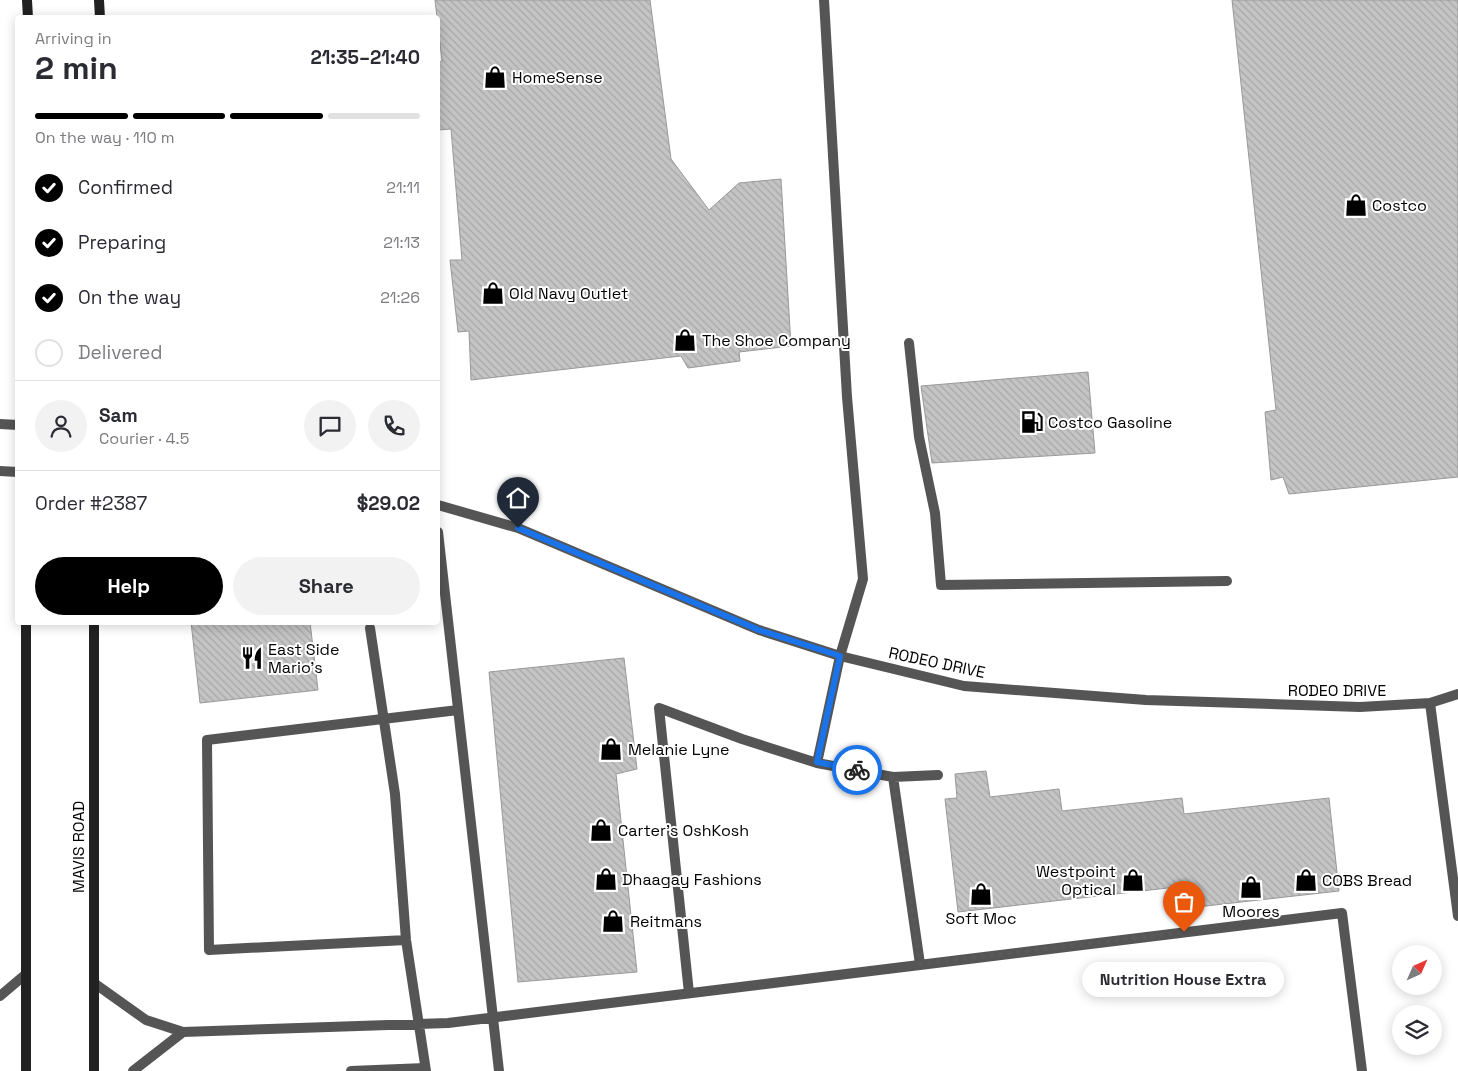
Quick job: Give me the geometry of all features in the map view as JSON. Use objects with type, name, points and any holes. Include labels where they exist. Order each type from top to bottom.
[{"type":"main road","points":[[27,0],[28,15]]},
{"type":"main road","points":[[100,0],[100,15]]},
{"type":"main road","points":[[26,625],[26,1071]]},
{"type":"main road","name":"MAVIS ROAD","points":[[94,625],[94,1071]]},
{"type":"street","points":[[817,762],[840,656],[863,579],[848,397],[824,0]]},
{"type":"street","points":[[909,344],[919,437],[935,513],[942,585],[1227,581]]},
{"type":"street","points":[[0,424],[15,425]]},
{"type":"street","points":[[0,471],[15,472]]},
{"type":"street","name":"RODEO DRIVE","points":[[440,506],[518,528],[759,630],[840,656],[964,686],[1166,701],[1360,707],[1430,703],[1458,694]]},
{"type":"street","points":[[440,550],[499,1071]]},
{"type":"street","points":[[351,1071],[426,1069],[406,940],[395,794],[370,628]]},
{"type":"street","points":[[1430,703],[1458,916]]},
{"type":"street","points":[[689,993],[659,708],[742,739],[817,762],[893,778],[938,775]]},
{"type":"street","points":[[406,940],[209,950],[207,740],[458,710]]},
{"type":"street","points":[[893,778],[920,964]]},
{"type":"street","points":[[94,983],[146,1020],[184,1032],[418,1025],[1342,913],[1362,1071]]},
{"type":"street","points":[[0,996],[26,974]]},
{"type":"street","points":[[133,1071],[184,1032]]},
{"type":"building","points":[[435,0],[650,0],[671,159],[709,210],[739,183],[781,179],[791,346],[739,352],[740,361],[688,368],[681,356],[471,380],[469,331],[458,332],[450,260],[462,260],[451,129],[440,130],[440,62],[442,61],[440,15],[437,15]]},
{"type":"building","name":"Costco","points":[[1232,0],[1458,0],[1458,477],[1289,494],[1283,477],[1271,480],[1265,412],[1276,410]]},
{"type":"building","points":[[1088,372],[1095,453],[932,463],[921,386]]},
{"type":"building","points":[[191,625],[310,625],[318,690],[200,703]]},
{"type":"building","points":[[624,658],[637,769],[616,774],[637,972],[518,982],[489,672]]},
{"type":"building","points":[[986,771],[990,797],[1059,789],[1062,811],[1182,798],[1184,814],[1329,798],[1339,891],[1197,907],[1194,885],[958,912],[945,799],[957,798],[955,774]]},
{"type":"way so far","points":[[857,770],[893,778],[920,964],[1184,932]]},
{"type":"place","name":"HomeSense","points":[[495,77]]},
{"type":"place","name":"Costco","points":[[1356,205]]},
{"type":"place","name":"Old Navy Outlet","points":[[493,293]]},
{"type":"place","name":"The Shoe Company","points":[[685,340]]},
{"type":"place","name":"Costco Gasoline","points":[[1032,422]]},
{"type":"place","name":"East Side Mario's","points":[[252,658]]},
{"type":"place","name":"Melanie Lyne","points":[[611,749]]},
{"type":"place","name":"Carter's OshKosh","points":[[601,830]]},
{"type":"place","name":"Dhaagay Fashions","points":[[606,879]]},
{"type":"place","name":"Westpoint Optical","points":[[1133,880]]},
{"type":"place","name":"COBS Bread","points":[[1306,880]]},
{"type":"place","name":"Moores","points":[[1251,887]]},
{"type":"place","name":"Soft Moc","points":[[981,894]]},
{"type":"place","name":"Reitmans","points":[[613,921]]},
{"type":"place","name":"Nutrition House Extra","points":[[1184,932]]},
{"type":"route","points":[[518,528],[759,630],[840,656],[817,762],[857,770]]}]
